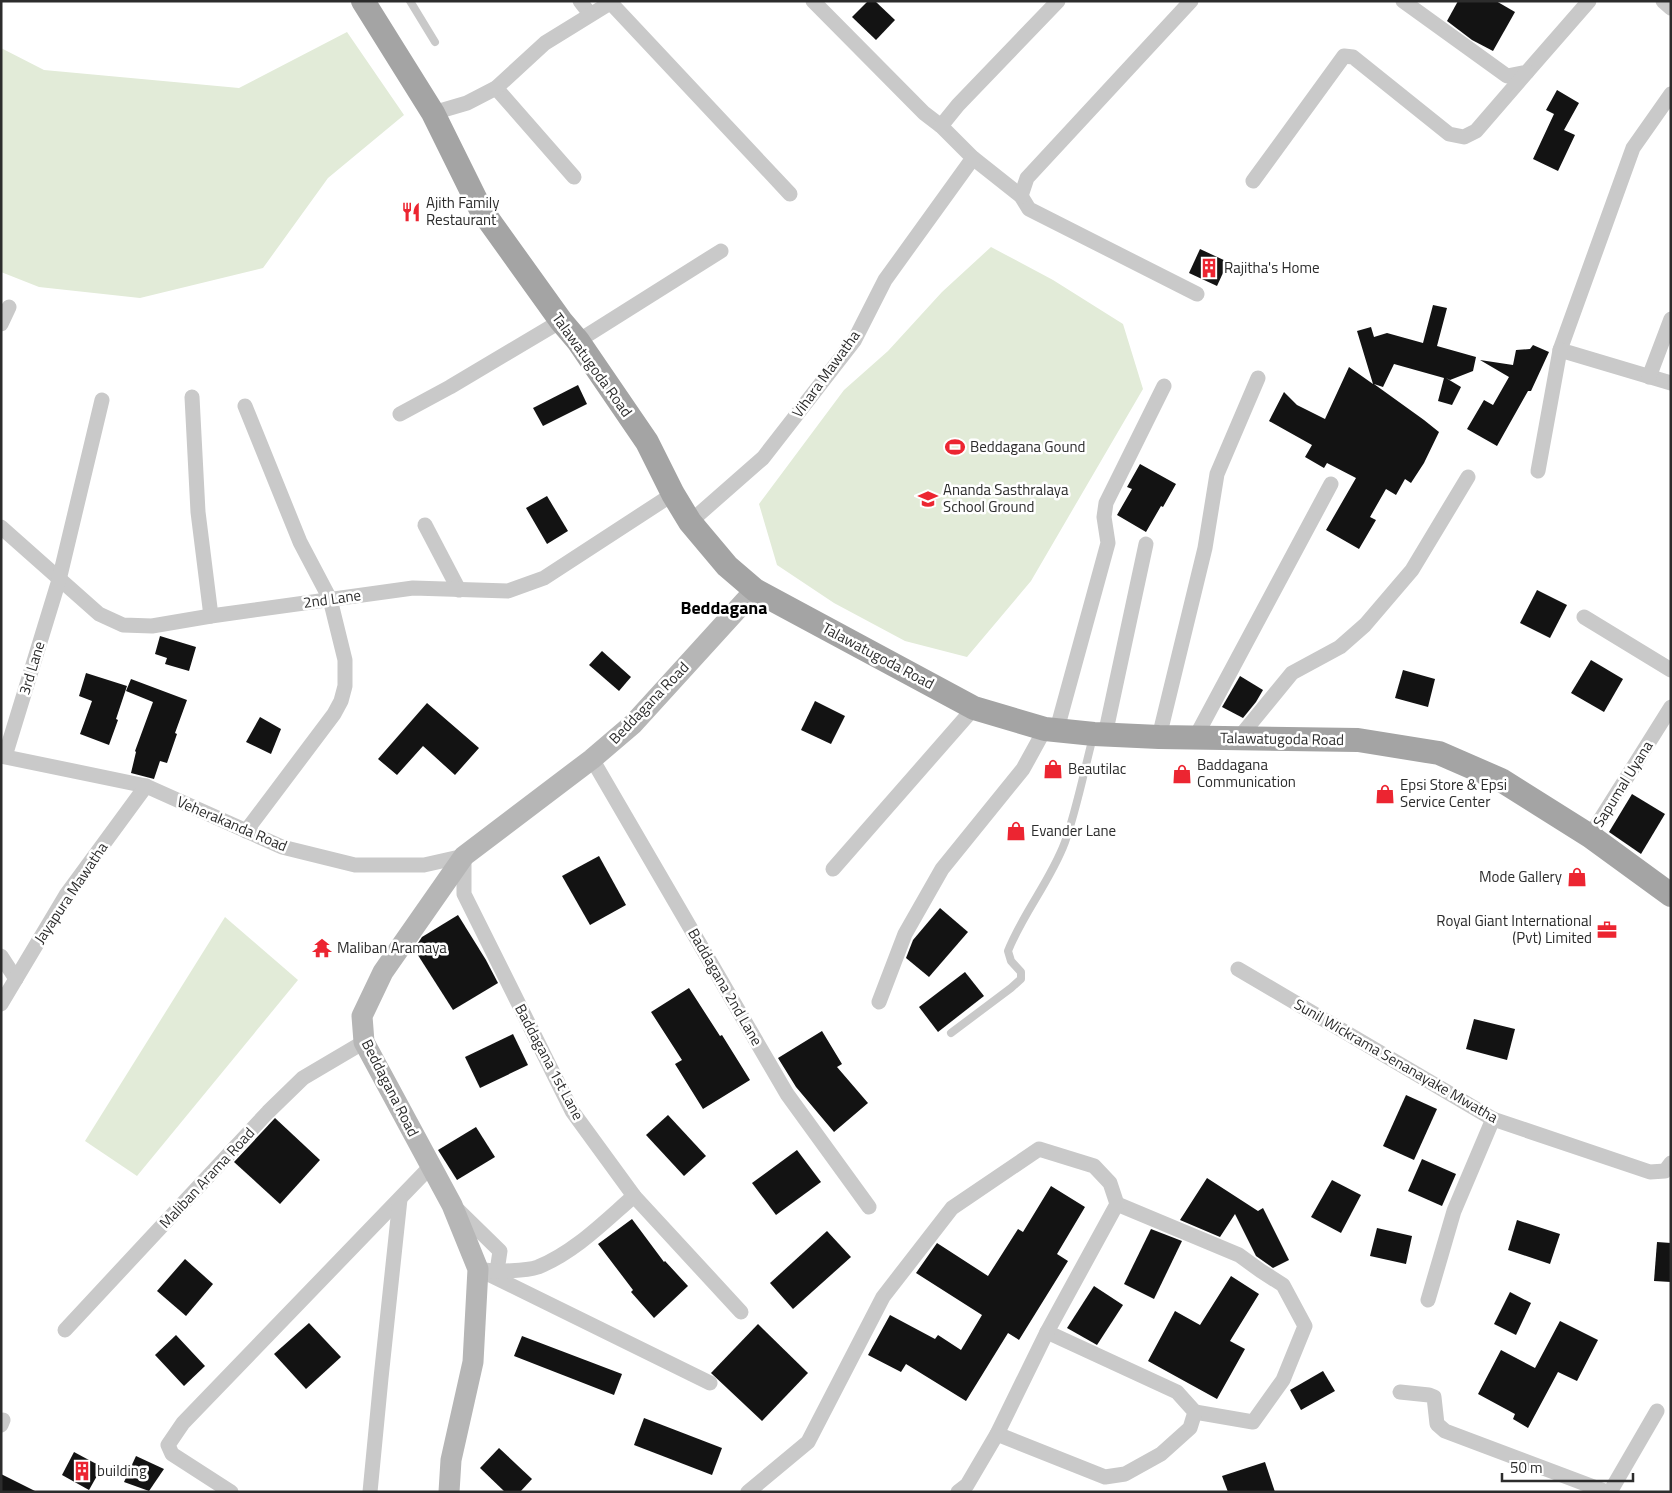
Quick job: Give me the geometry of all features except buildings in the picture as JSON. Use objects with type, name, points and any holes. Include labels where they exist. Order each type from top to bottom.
[{"type":"main road","name":"Talawatugoda Road","points":[[362,1],[433,114],[480,208],[561,321],[578,341],[648,442],[673,494],[690,522],[727,566],[755,590],[974,708],[1051,729],[1100,735],[1358,740],[1439,753],[1501,780],[1590,836],[1671,895]]},
{"type":"street","points":[[580,1],[590,14]]},
{"type":"street","points":[[813,1],[924,113],[941,126],[973,158],[1021,196],[1029,209],[1198,294]]},
{"type":"street","points":[[941,126],[958,105],[1058,1]]},
{"type":"street","points":[[1021,196],[1027,178],[1191,1]]},
{"type":"street","points":[[1403,1],[1507,76],[1527,72]]},
{"type":"street","points":[[1252,181],[1344,56],[1353,56],[1449,134],[1464,137],[1476,131],[1589,1]]},
{"type":"street","points":[[1663,1],[1671,8]]},
{"type":"street","points":[[433,114],[467,103],[496,88],[545,42],[611,2],[790,194]]},
{"type":"street","points":[[496,88],[574,177]]},
{"type":"street","points":[[1538,471],[1560,350],[1633,148],[1671,94]]},
{"type":"street","name":"Vihara Mawatha","points":[[690,522],[763,458],[854,341],[885,280],[973,158]]},
{"type":"street","points":[[578,341],[721,251]]},
{"type":"street","points":[[1,324],[9,307]]},
{"type":"street","points":[[1649,377],[1671,319]]},
{"type":"street","points":[[400,414],[450,388],[561,321]]},
{"type":"street","points":[[1560,350],[1671,383]]},
{"type":"street","points":[[1159,737],[1205,548],[1217,474],[1258,378]]},
{"type":"street","points":[[879,1002],[905,934],[942,869],[1022,769],[1051,729],[1108,543],[1104,517],[1106,503],[1164,386]]},
{"type":"street","points":[[192,398],[198,512],[211,616]]},
{"type":"street","name":"3rd Lane","points":[[3,756],[59,580],[102,400]]},
{"type":"street","points":[[245,406],[300,542],[330,599],[345,660],[345,686],[341,701],[334,714],[246,831]]},
{"type":"street","points":[[1238,738],[1292,673],[1340,647],[1365,625],[1412,570],[1468,477]]},
{"type":"street","points":[[1195,738],[1331,484]]},
{"type":"street","name":"2nd Lane","points":[[1,527],[99,614],[123,624],[152,626],[413,588],[508,591],[544,578],[673,494]]},
{"type":"street","points":[[424,525],[458,590]]},
{"type":"street","points":[[1100,735],[1146,544]]},
{"type":"street","name":"Beddagana Road","points":[[449,1492],[451,1460],[473,1362],[487,1270],[364,1042],[362,1016],[383,972],[464,856],[592,759],[632,724],[755,590]]},
{"type":"street","points":[[1584,617],[1671,670]]},
{"type":"street","name":"Sapumal Uyana","points":[[1590,836],[1671,707]]},
{"type":"street","points":[[833,869],[974,708]]},
{"type":"street","name":"Veherakanda Road","points":[[3,756],[146,786],[282,847],[355,866],[424,865],[464,856]]},
{"type":"street","name":"Baddagana 2nd Lane","points":[[592,759],[787,1094],[869,1207]]},
{"type":"street","name":"Jayapura Mawatha","points":[[1,1004],[66,895],[146,786]]},
{"type":"street","name":"Baddagana 1st Lane","points":[[464,856],[464,894],[572,1111],[634,1196],[741,1312]]},
{"type":"street","points":[[1,956],[16,979]]},
{"type":"street","name":"Sunil Wickrama Senanayake Mwatha","points":[[1238,970],[1493,1119],[1650,1172],[1665,1171],[1671,1163]]},
{"type":"street","name":"Maliban Arama Road","points":[[66,1330],[268,1112],[303,1078],[364,1042]]},
{"type":"street","points":[[1428,1300],[1454,1211],[1493,1119]]},
{"type":"street","points":[[748,1492],[808,1442],[883,1297],[952,1208],[1039,1149],[1094,1166],[1110,1183],[1117,1204],[1047,1332],[998,1434],[967,1485],[958,1492]]},
{"type":"street","points":[[230,1492],[172,1454],[168,1445],[183,1423],[431,1166]]},
{"type":"street","points":[[487,1270],[537,1267],[573,1247],[634,1196]]},
{"type":"street","points":[[370,1492],[400,1199]]},
{"type":"street","points":[[1047,1332],[1177,1392],[1195,1412],[1252,1422],[1283,1380],[1305,1326],[1283,1285],[1239,1255],[1117,1204]]},
{"type":"street","points":[[487,1270],[710,1383]]},
{"type":"street","points":[[1400,1392],[1434,1397],[1437,1424],[1445,1431],[1608,1492],[1657,1411]]},
{"type":"street","points":[[998,1434],[1105,1477],[1125,1474],[1161,1454],[1190,1428],[1195,1412]]},
{"type":"lane","points":[[410,1],[435,42]]},
{"type":"lane","points":[[951,1033],[1021,979],[1021,972],[1011,961],[1008,951],[1014,936],[1036,900],[1065,842],[1100,735]]},
{"type":"green space","points":[[347,32],[404,115],[328,178],[263,268],[140,298],[39,287],[1,272],[1,48],[44,70],[239,88]]},
{"type":"green space","name":"Beddagana Gound","points":[[991,247],[1053,280],[1123,324],[1143,389],[1031,581],[967,657],[905,641],[834,603],[777,565],[759,504],[844,390],[888,351],[942,292]]},
{"type":"green space","points":[[225,917],[298,980],[137,1176],[85,1141]]},
{"type":"place","name":"Ajith Family Restaurant","points":[[411,212]]},
{"type":"place","name":"Rajitha's Home","points":[[1209,268]]},
{"type":"place","name":"Beddagana Gound","points":[[955,447]]},
{"type":"place","name":"Ananda Sasthralaya School Ground","points":[[928,499]]},
{"type":"place","name":"Beautilac","points":[[1053,769]]},
{"type":"place","name":"Baddagana Communication","points":[[1182,774]]},
{"type":"place","name":"Epsi Store & Epsi Service Center","points":[[1385,794]]},
{"type":"place","name":"Evander Lane","points":[[1016,831]]},
{"type":"place","name":"Mode Gallery","points":[[1577,877]]},
{"type":"place","name":"Royal Giant International (Pvt) Limited","points":[[1607,930]]},
{"type":"place","name":"Maliban Aramaya","points":[[322,948]]},
{"type":"place","name":"building","points":[[82,1471]]},
{"type":"district","name":"Beddagana","points":[[724,608]]}]
